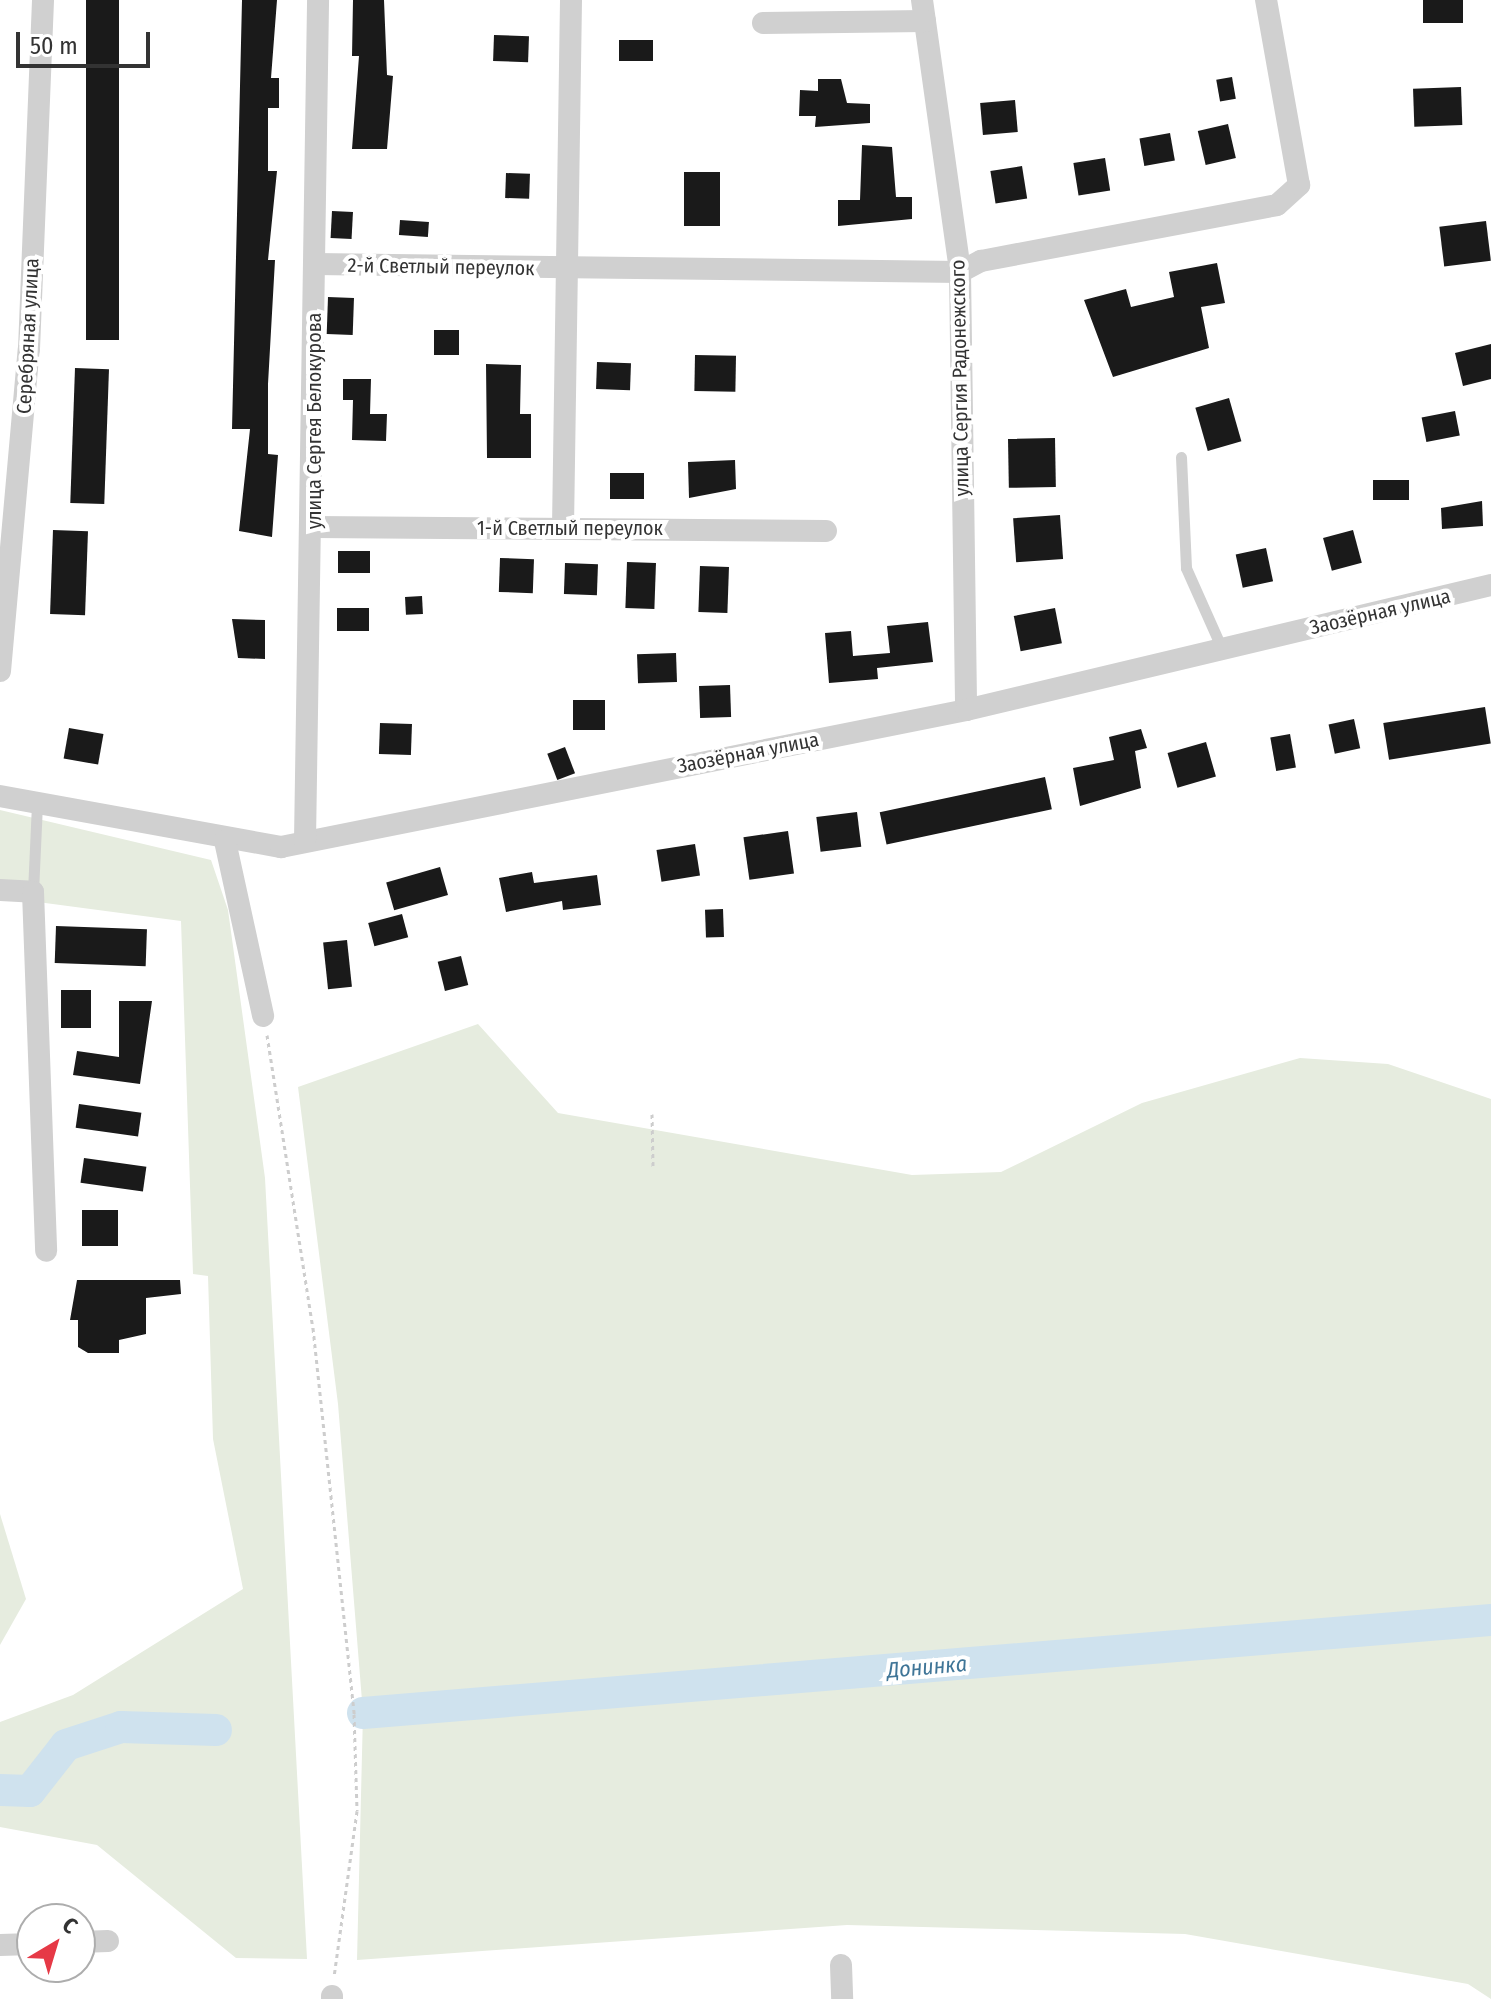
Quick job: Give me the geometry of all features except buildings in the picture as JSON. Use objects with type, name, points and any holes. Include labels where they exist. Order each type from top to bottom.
[{"type":"street","name":"Серебряная улица","points":[[0,671],[29,349],[43,0]]},
{"type":"street","name":"улица Сергея Белокурова","points":[[305,841],[314,527],[318,0]]},
{"type":"street","points":[[563,527],[571,0]]},
{"type":"street","points":[[960,272],[981,261],[1277,205],[1299,185],[1266,0]]},
{"type":"street","points":[[763,23],[924,10]]},
{"type":"street","name":"улица Сергия Радонежского","points":[[924,10],[960,272],[966,710]]},
{"type":"street","name":"2-й Светлый переулок","points":[[315,264],[568,271],[960,272]]},
{"type":"street","name":"1-й Светлый переулок","points":[[314,527],[826,531]]},
{"type":"street","name":"Заозёрная улица","points":[[0,796],[225,841],[281,847],[966,710],[1491,585]]},
{"type":"street","points":[[225,841],[263,1016]]},
{"type":"street","points":[[0,890],[33,892],[46,1251]]},
{"type":"street","points":[[96,1941],[108,1941]]},
{"type":"street","points":[[841,1965],[842,1999]]},
{"type":"lane","points":[[1181,457],[1186,568],[1222,649]]},
{"type":"lane","points":[[33,892],[37,805]]},
{"type":"path","points":[[263,1016],[313,1328],[354,1714],[357,1811],[332,1997]]},
{"type":"path","points":[[652,1114],[653,1167]]},
{"type":"shaded area","points":[[0,810],[211,860],[228,910],[265,1178],[307,1959],[236,1958],[97,1845],[0,1827],[0,1722],[73,1695],[243,1589],[213,1439],[208,1276],[193,1274],[181,921],[0,897]]},
{"type":"shaded area","points":[[478,1024],[558,1113],[912,1175],[1001,1172],[1142,1103],[1300,1058],[1388,1064],[1491,1099],[1491,1999],[1468,1984],[1185,1934],[847,1925],[357,1960],[363,1713],[338,1404],[298,1087]]},
{"type":"shaded area","points":[[0,1514],[26,1599],[0,1645]]},
{"type":"waterway","name":"Донинка","points":[[363,1713],[1491,1620]]},
{"type":"waterway","name":"Донинка","points":[[0,1790],[30,1791],[66,1745],[121,1727],[216,1730]]}]
